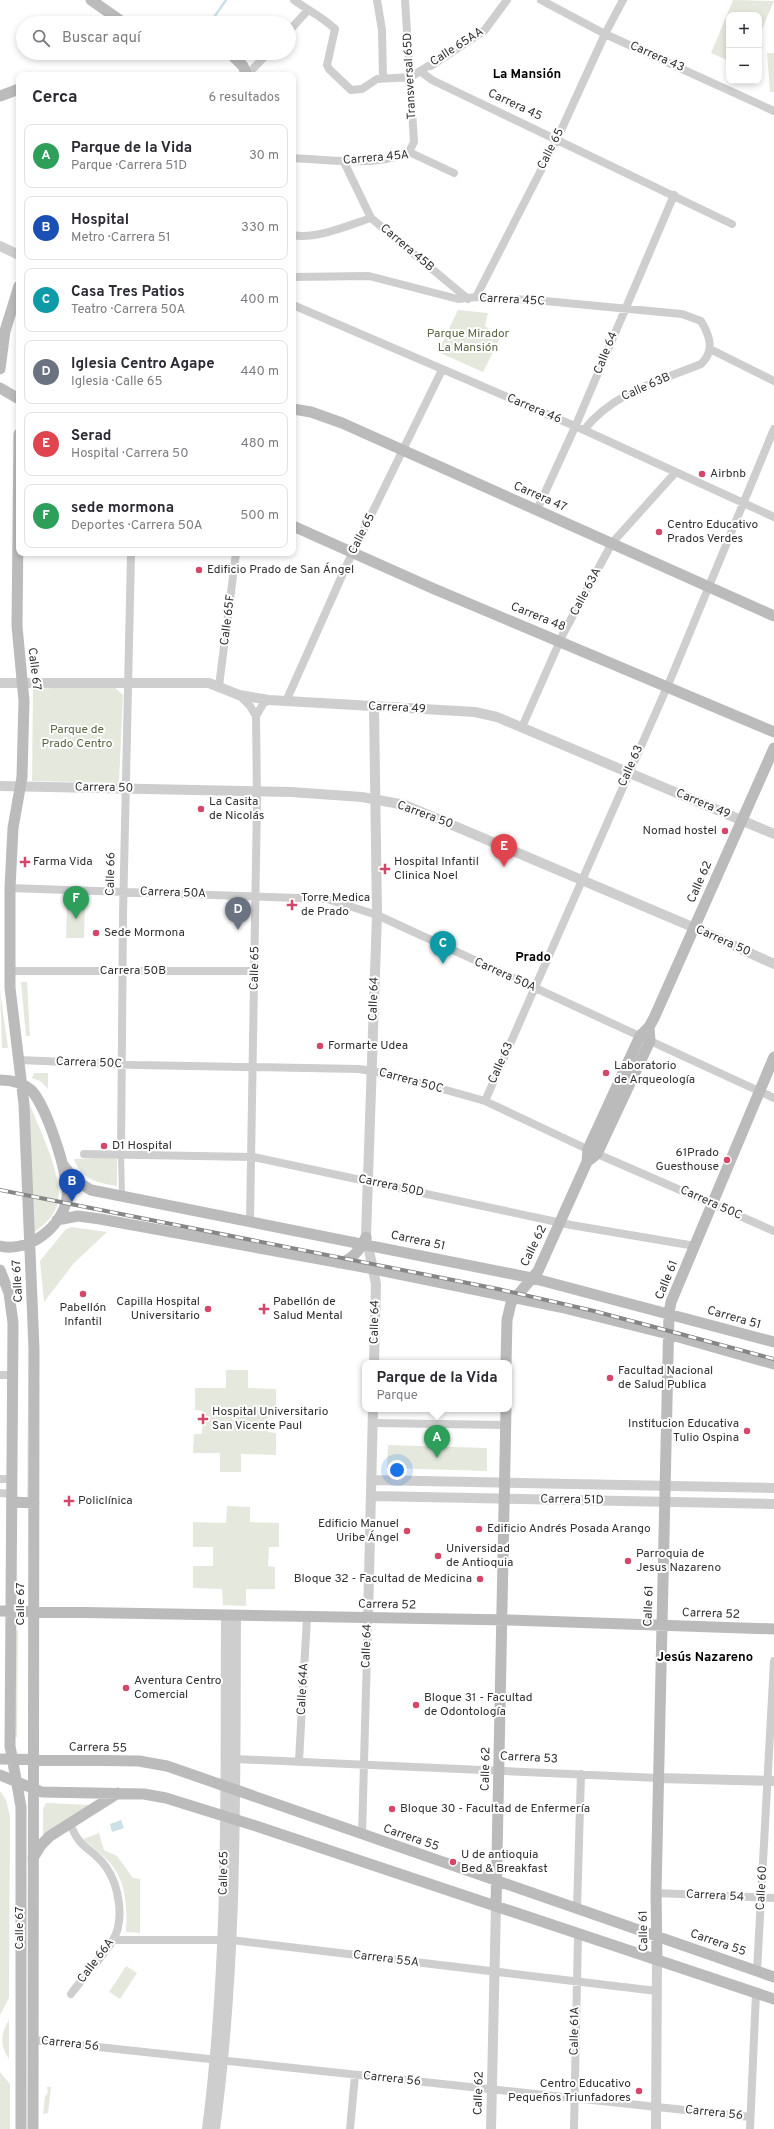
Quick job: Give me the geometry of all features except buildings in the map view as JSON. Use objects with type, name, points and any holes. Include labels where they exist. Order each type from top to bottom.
[{"type":"main road","points":[[91,0],[114,16]]},
{"type":"main road","points":[[238,60],[245,72]]},
{"type":"main road","points":[[0,96],[16,90]]},
{"type":"main road","points":[[0,369],[5,331],[16,296]]},
{"type":"main road","points":[[0,388],[16,397]]},
{"type":"main road","name":"Carrera 47","points":[[296,410],[322,415],[774,616]]},
{"type":"main road","name":"Carrera 48","points":[[296,527],[352,553],[667,685],[774,732]]},
{"type":"main road","name":"Calle 67","points":[[17,556],[16,626],[24,701],[20,787],[14,819],[10,888],[10,971],[11,1000],[22,1084],[34,1349],[33,2129]]},
{"type":"main road","name":"Calle 62","points":[[506,1360],[507,1320],[511,1303],[538,1271],[645,1039],[774,748]]},
{"type":"main road","name":"Calle 61","points":[[657,1960],[656,1893],[658,1778],[669,1313],[671,1302],[774,1057]]},
{"type":"main road","points":[[0,1080],[22,1084],[29,1089],[40,1102],[67,1180],[67,1197],[65,1207],[57,1220],[40,1238],[29,1244],[12,1248],[0,1246]]},
{"type":"main road","name":"Carrera 51","points":[[63,1166],[76,1181],[86,1188],[250,1221],[366,1241],[532,1278],[774,1342]]},
{"type":"main road","points":[[57,1220],[72,1216],[91,1217],[338,1263],[514,1298],[668,1334],[773,1365]]},
{"type":"main road","points":[[338,1263],[350,1259],[366,1241]]},
{"type":"main road","name":"Calle 67","points":[[0,1270],[12,1313],[12,1498],[6,1611],[10,1746],[21,1807],[21,2129]]},
{"type":"main road","name":"Calle 62","points":[[496,1906],[506,1412]]},
{"type":"main road","points":[[12,1498],[34,1503]]},
{"type":"main road","name":"Carrera 52","points":[[6,1611],[502,1620],[774,1630]]},
{"type":"main road","points":[[0,1759],[12,1759]]},
{"type":"main road","name":"Carrera 55","points":[[12,1759],[150,1762],[167,1766],[497,1882],[774,1976]]},
{"type":"main road","points":[[0,1775],[34,1790],[49,1792],[118,1793],[159,1796],[230,1817],[774,1999]]},
{"type":"main road","points":[[33,1858],[45,1841],[70,1823],[118,1793]]},
{"type":"street","points":[[294,0],[308,10],[316,13],[335,29],[327,63],[329,69],[351,90],[362,89],[377,79],[411,77],[420,71]]},
{"type":"street","points":[[377,0],[382,30],[383,78]]},
{"type":"street","name":"Transversal 65D","points":[[405,0],[414,142],[410,152]]},
{"type":"street","name":"Calle 65AA","points":[[420,71],[484,31],[507,0]]},
{"type":"street","name":"Carrera 43","points":[[541,0],[605,34],[774,110]]},
{"type":"street","name":"Calle 65","points":[[476,297],[557,139],[605,34],[623,0]]},
{"type":"street","points":[[296,23],[308,10]]},
{"type":"street","points":[[250,72],[261,60]]},
{"type":"street","name":"Carrera 45","points":[[420,71],[432,80],[732,224]]},
{"type":"street","name":"Carrera 45A","points":[[296,158],[344,162],[398,158],[410,152],[454,173]]},
{"type":"street","points":[[344,162],[371,218]]},
{"type":"street","name":"Calle 64","points":[[537,510],[575,427],[624,308],[674,195]]},
{"type":"street","name":"Carrera 45B","points":[[296,236],[300,237],[312,235],[371,218],[468,299]]},
{"type":"street","points":[[0,246],[16,254]]},
{"type":"street","name":"Carrera 45C","points":[[296,277],[369,276],[444,296],[468,299],[476,297],[624,308],[694,316],[702,320],[706,328],[710,349]]},
{"type":"street","name":"Carrera 46","points":[[296,306],[584,430],[675,473],[774,517]]},
{"type":"street","points":[[710,349],[774,381]]},
{"type":"street","name":"Calle 63B","points":[[584,430],[593,418],[612,403],[641,388],[701,364],[708,358],[710,349]]},
{"type":"street","name":"Calle 65","points":[[287,699],[352,553],[442,370]]},
{"type":"street","name":"Calle 63","points":[[485,1102],[667,685],[774,429]]},
{"type":"street","name":"Calle 63A","points":[[522,727],[560,640],[612,543],[675,473]]},
{"type":"street","name":"Calle 66","points":[[122,1196],[122,971],[131,556]]},
{"type":"street","name":"Calle 65F","points":[[219,686],[236,556]]},
{"type":"street","name":"Carrera 49","points":[[0,683],[209,683],[239,695],[269,700],[287,699],[374,707],[475,712],[497,717],[522,727],[774,834]]},
{"type":"street","points":[[239,695],[250,706],[256,716]]},
{"type":"street","points":[[256,716],[259,709],[269,700]]},
{"type":"street","name":"Calle 64","points":[[374,707],[377,915],[366,1241],[374,1270],[376,1288],[374,1360]]},
{"type":"street","name":"Calle 65","points":[[250,1221],[253,1157],[257,791],[256,716]]},
{"type":"street","name":"Carrera 50","points":[[0,786],[257,791],[362,797],[405,805],[694,928],[774,964]]},
{"type":"street","name":"Carrera 50A","points":[[10,888],[256,895],[327,899],[377,915],[774,1098]]},
{"type":"street","name":"Carrera 50B","points":[[10,971],[255,971]]},
{"type":"street","name":"Carrera 50C","points":[[19,1060],[254,1068],[372,1070],[485,1102],[774,1231]]},
{"type":"street","name":"Carrera 50D","points":[[84,1154],[253,1157],[560,1222],[695,1246]]},
{"type":"street","points":[[0,1375],[12,1375]]},
{"type":"street","name":"Calle 64","points":[[362,1835],[373,1412]]},
{"type":"street","points":[[372,1423],[506,1424]]},
{"type":"street","points":[[0,1479],[12,1479]]},
{"type":"street","name":"Carrera 51D","points":[[371,1480],[774,1488]]},
{"type":"street","points":[[0,1493],[12,1498]]},
{"type":"street","name":"Carrera 51D","points":[[371,1496],[774,1504]]},
{"type":"street","name":"Calle 65","points":[[230,1788],[235,1759],[231,1615]]},
{"type":"street","name":"Calle 65","points":[[216,2129],[226,1940],[230,1817],[231,1615]]},
{"type":"street","name":"Calle 64A","points":[[299,1761],[307,1617]]},
{"type":"street","name":"Calle 60","points":[[757,1971],[761,1898],[771,1781],[774,1661]]},
{"type":"street","name":"Carrera 53","points":[[235,1759],[658,1778],[771,1781]]},
{"type":"street","points":[[577,1909],[581,1774]]},
{"type":"street","name":"Calle 66A","points":[[70,1823],[79,1843],[101,1861],[112,1876],[116,1887],[119,1911],[118,1923],[113,1940],[71,1994]]},
{"type":"street","name":"Carrera 54","points":[[656,1893],[774,1898]]},
{"type":"street","name":"Calle 62","points":[[491,2129],[496,1906]]},
{"type":"street","name":"Calle 61A","points":[[574,2129],[578,1934]]},
{"type":"street","name":"Carrera 55A","points":[[113,1940],[226,1940],[658,1991]]},
{"type":"street","name":"Calle 61","points":[[656,2129],[657,1960]]},
{"type":"street","points":[[750,2129],[756,1993]]},
{"type":"street","name":"Carrera 56","points":[[33,2040],[750,2117]]},
{"type":"street","name":"Calle 65","points":[[207,2129],[220,2060]]},
{"type":"street","points":[[350,2129],[355,2075]]},
{"type":"green space","points":[[733,0],[774,1],[762,29],[762,12],[728,12]]},
{"type":"green space","points":[[726,17],[726,60],[711,53]]},
{"type":"green space","points":[[767,53],[774,53],[774,92],[770,92]]},
{"type":"green space","name":"Parque Mirador La Mansión","points":[[458,310],[488,313],[485,326],[501,337],[483,372],[438,352]]},
{"type":"green space","name":"Parque de Prado Centro","points":[[112,685],[123,695],[119,783],[32,781],[33,689]]},
{"type":"green space","name":"Sede Mormona","points":[[67,902],[85,903],[84,938],[66,938]]},
{"type":"green space","points":[[21,982],[27,982],[30,1036],[26,1036]]},
{"type":"green space","points":[[0,990],[8,1048],[2,1048]]},
{"type":"green space","points":[[34,1073],[48,1073],[48,1089],[40,1081],[32,1078]]},
{"type":"green space","points":[[29,1103],[45,1141],[55,1170],[58,1185],[56,1208],[52,1216],[33,1233]]},
{"type":"green space","points":[[117,1157],[117,1186],[96,1181],[85,1176],[77,1166],[74,1159]]},
{"type":"green space","points":[[72,1227],[107,1232],[74,1263],[44,1302],[40,1261],[66,1229]]},
{"type":"green space","points":[[10,1266],[18,1266],[23,1302]]},
{"type":"green space","points":[[29,1313],[29,1497],[27,1497]]},
{"type":"green space","points":[[226,1370],[248,1370],[248,1388],[276,1389],[276,1412],[268,1412],[268,1432],[276,1433],[276,1455],[241,1454],[241,1472],[220,1472],[220,1453],[193,1453],[194,1434],[202,1434],[203,1411],[195,1410],[195,1388],[226,1388]]},
{"type":"green space","points":[[388,1445],[487,1448],[487,1471],[387,1468]]},
{"type":"green space","points":[[227,1506],[250,1507],[250,1522],[279,1523],[279,1547],[269,1547],[268,1566],[275,1567],[275,1589],[246,1589],[246,1606],[223,1605],[222,1589],[193,1588],[193,1566],[213,1566],[213,1547],[193,1547],[193,1522],[226,1523]]},
{"type":"green space","points":[[16,1630],[18,1631],[17,1737],[15,1737]]},
{"type":"green space","points":[[0,1791],[6,1800],[10,1816],[9,1998],[0,2015]]},
{"type":"green space","points":[[46,1803],[90,1805],[43,1836],[43,1809]]},
{"type":"green space","points":[[99,1833],[104,1850],[117,1856],[133,1878],[140,1879],[140,1933],[126,1932],[125,1896],[116,1871],[101,1854],[83,1839]]},
{"type":"green space","points":[[126,1966],[137,1973],[120,1999],[109,1992]]},
{"type":"green space","points":[[9,2020],[9,2059],[4,2049],[2,2040],[4,2030]]},
{"type":"green space","points":[[0,2072],[10,2084],[10,2129],[0,2129]]},
{"type":"green space","points":[[47,2087],[51,2087],[48,2113],[43,2114],[45,2097],[48,2092]]},
{"type":"shaded area","points":[[121,1820],[124,1828],[112,1832],[110,1824]]},
{"type":"waterway","points":[[215,16],[226,0]]},
{"type":"railway","points":[[0,1190],[498,1289],[594,1311],[774,1359]]},
{"type":"place","name":"Airbnb","points":[[702,474]]},
{"type":"place","name":"Centro Educativo Prados Verdes","points":[[659,532]]},
{"type":"place","name":"Edificio Prado de San Ángel","points":[[199,570]]},
{"type":"place","name":"La Casita de Nicolás","points":[[201,809]]},
{"type":"place","name":"Nomad hostel","points":[[725,831]]},
{"type":"place","name":"Farma Vida","points":[[25,862]]},
{"type":"place","name":"Serad","points":[[504,867]]},
{"type":"place","name":"Hospital Infantil Clinica Noel","points":[[385,869]]},
{"type":"place","name":"Torre Medica de Prado","points":[[292,905]]},
{"type":"place","name":"sede mormona","points":[[76,919]]},
{"type":"place","name":"Iglesia Centro Agape","points":[[238,930]]},
{"type":"place","name":"Sede Mormona","points":[[96,933]]},
{"type":"place","name":"Casa Tres Patios","points":[[443,964]]},
{"type":"place","name":"Formarte Udea","points":[[320,1046]]},
{"type":"place","name":"Laboratorio de Arqueología","points":[[606,1073]]},
{"type":"place","name":"D1 Hospital","points":[[104,1146]]},
{"type":"place","name":"61Prado Guesthouse","points":[[727,1160]]},
{"type":"place","name":"Hospital","points":[[72,1202]]},
{"type":"place","name":"Pabellón Infantil","points":[[83,1294]]},
{"type":"place","name":"Capilla Hospital Universitario","points":[[208,1309]]},
{"type":"place","name":"Pabellón de Salud Mental","points":[[264,1309]]},
{"type":"place","name":"Facultad Nacional de Salud Publica","points":[[610,1378]]},
{"type":"place","name":"Hospital Universitario San Vicente Paul","points":[[203,1419]]},
{"type":"place","name":"Institucion Educativa Tulio Ospina","points":[[747,1431]]},
{"type":"place","name":"Parque de la Vida","points":[[437,1458]]},
{"type":"place","name":"Policlínica","points":[[69,1501]]},
{"type":"place","name":"Edificio Andrés Posada Arango","points":[[479,1529]]},
{"type":"place","name":"Edificio Manuel Uribe Ángel","points":[[407,1531]]},
{"type":"place","name":"Universidad de Antioquia","points":[[438,1556]]},
{"type":"place","name":"Parroquia de Jesus Nazareno","points":[[628,1561]]},
{"type":"place","name":"Bloque 32 - Facultad de Medicina","points":[[480,1579]]},
{"type":"place","name":"Aventura Centro Comercial","points":[[126,1688]]},
{"type":"place","name":"Bloque 31 - Facultad de Odontología","points":[[416,1705]]},
{"type":"place","name":"Bloque 30 - Facultad de Enfermería","points":[[392,1809]]},
{"type":"place","name":"U de antioquia Bed & Breakfast","points":[[453,1862]]},
{"type":"place","name":"Centro Educativo Pequeños Triunfadores","points":[[639,2091]]},
{"type":"district","name":"La Mansión","points":[[527,75]]},
{"type":"district","name":"Prado","points":[[533,958]]},
{"type":"district","name":"Jesús Nazareno","points":[[705,1658]]}]
